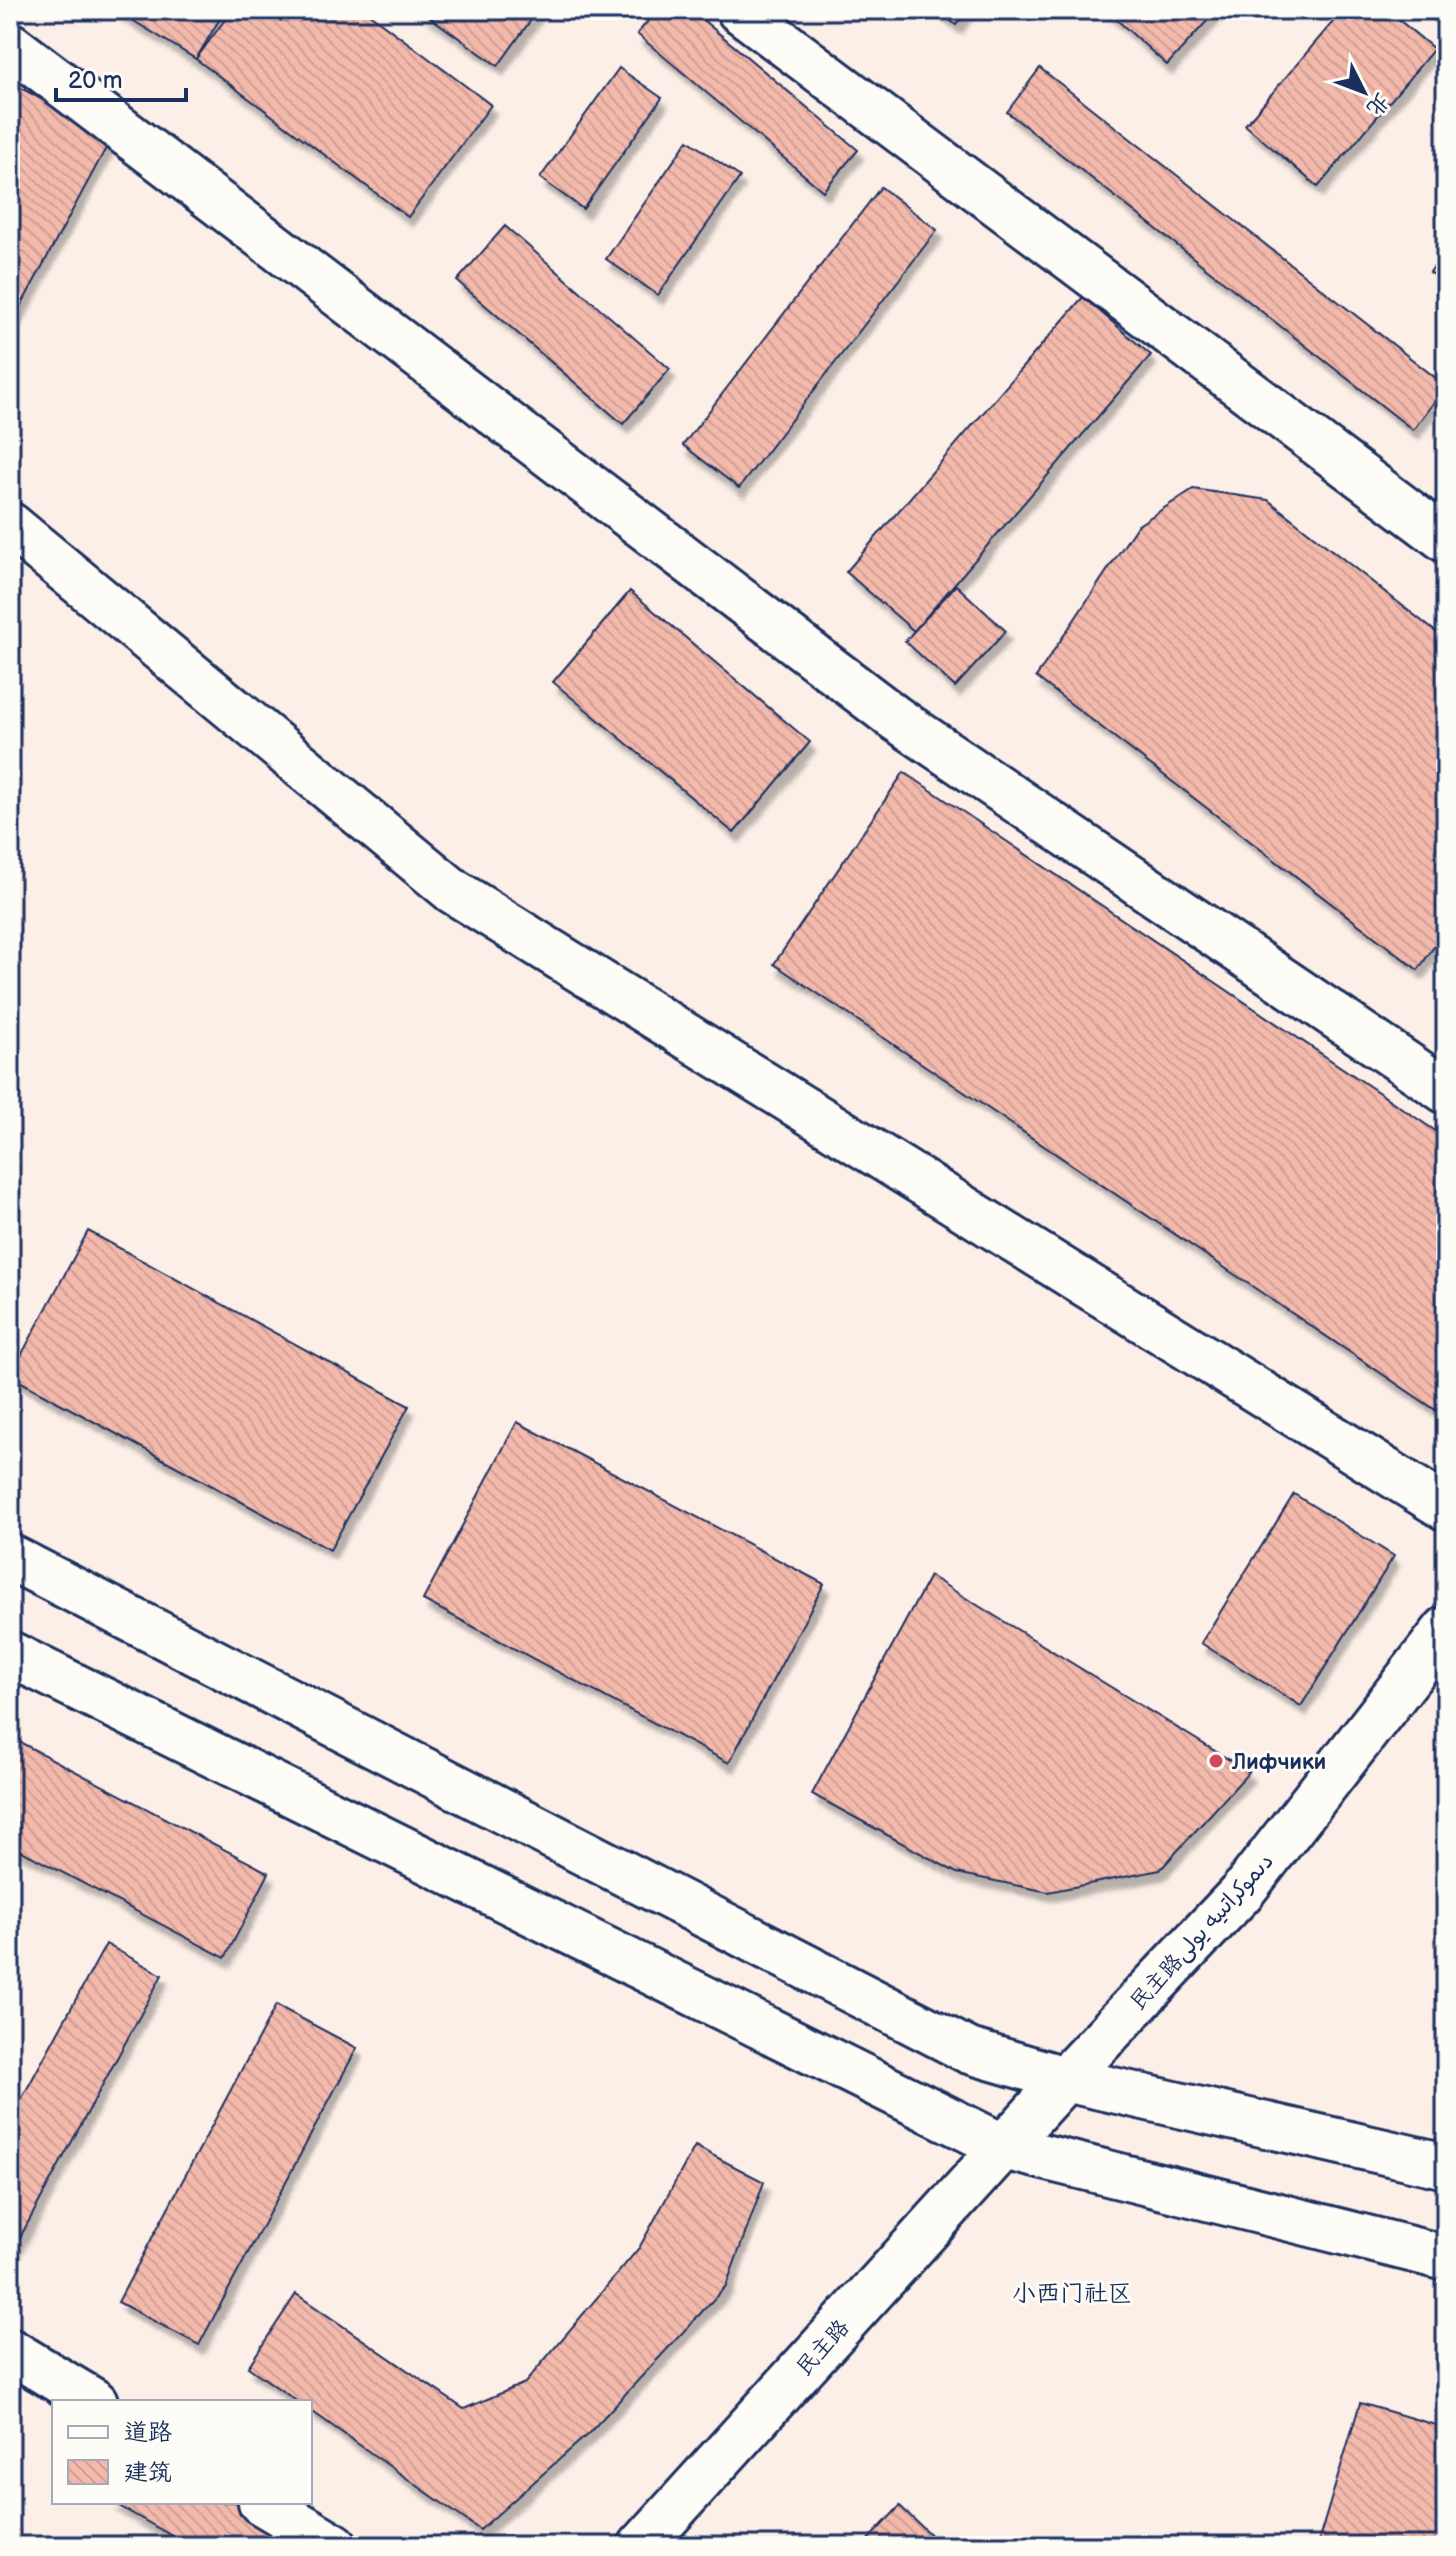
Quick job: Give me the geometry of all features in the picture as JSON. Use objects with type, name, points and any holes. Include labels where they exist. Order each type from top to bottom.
[{"type":"street","points":[[739,10],[1446,540]]},
{"type":"street","points":[[10,45],[895,718],[1446,1091]]},
{"type":"street","points":[[10,525],[453,891],[1446,1508]]},
{"type":"street","points":[[10,1557],[969,2051],[1065,2079],[1446,2166]]},
{"type":"street","name":"民主路دىموكراتىيە يولى","points":[[1004,2147],[1242,1892],[1446,1629]]},
{"type":"street","points":[[10,1654],[1004,2147],[1446,2258]]},
{"type":"street","name":"民主路","points":[[641,2546],[1004,2147]]},
{"type":"street","points":[[10,2351],[92,2400]]},
{"type":"street","points":[[264,2504],[335,2546]]},
{"type":"building","points":[[116,10],[225,10],[196,59]]},
{"type":"building","points":[[232,10],[364,10],[491,105],[408,217],[196,59]]},
{"type":"building","points":[[420,10],[538,10],[498,66]]},
{"type":"building","points":[[657,10],[691,10],[858,150],[823,191],[637,34]]},
{"type":"building","points":[[937,10],[967,10],[956,25]]},
{"type":"building","points":[[1106,10],[1217,10],[1167,65]]},
{"type":"building","points":[[1343,10],[1387,10],[1434,49],[1318,187],[1245,125]]},
{"type":"building","points":[[619,68],[662,98],[583,209],[540,178]]},
{"type":"building","points":[[1040,68],[1446,386],[1413,430],[1007,112]]},
{"type":"building","points":[[10,82],[112,137],[10,326]]},
{"type":"building","points":[[688,140],[740,177],[658,295],[606,259]]},
{"type":"building","points":[[881,187],[937,230],[739,488],[683,445]]},
{"type":"building","points":[[505,226],[670,369],[623,424],[457,281]]},
{"type":"building","points":[[1446,250],[1446,284],[1430,272]]},
{"type":"building","points":[[1083,297],[1151,355],[914,631],[846,572]]},
{"type":"building","points":[[1193,489],[1268,500],[1446,640],[1446,929],[1418,970],[1036,677],[1137,526]]},
{"type":"building","points":[[956,585],[1006,631],[955,687],[905,641]]},
{"type":"building","points":[[630,591],[810,742],[734,833],[553,682]]},
{"type":"building","points":[[904,772],[1446,1138],[1446,1417],[774,964]]},
{"type":"building","points":[[88,1231],[409,1406],[330,1550],[10,1376]]},
{"type":"building","points":[[517,1422],[824,1584],[729,1763],[423,1600]]},
{"type":"building","points":[[1294,1494],[1394,1556],[1301,1706],[1201,1643]]},
{"type":"building","points":[[930,1576],[1249,1772],[1160,1870],[1048,1892],[957,1873],[812,1794]]},
{"type":"building","points":[[10,1737],[269,1873],[225,1958],[10,1845]]},
{"type":"building","points":[[106,1944],[162,1975],[11,2254],[10,2120]]},
{"type":"building","points":[[276,2005],[357,2048],[199,2345],[118,2302]]},
{"type":"building","points":[[695,2146],[764,2182],[726,2286],[589,2433],[480,2530],[312,2411],[312,2400],[295,2400],[248,2367],[296,2294],[464,2409],[525,2383],[639,2248]]},
{"type":"building","points":[[1360,2403],[1446,2428],[1446,2546],[1317,2546]]},
{"type":"building","points":[[116,2504],[252,2504],[325,2546],[190,2546]]},
{"type":"building","points":[[900,2506],[942,2546],[862,2546]]},
{"type":"place","name":"Лифчики","points":[[1216,1761]]},
{"type":"district","name":"小西门社区","points":[[1072,2293]]}]
